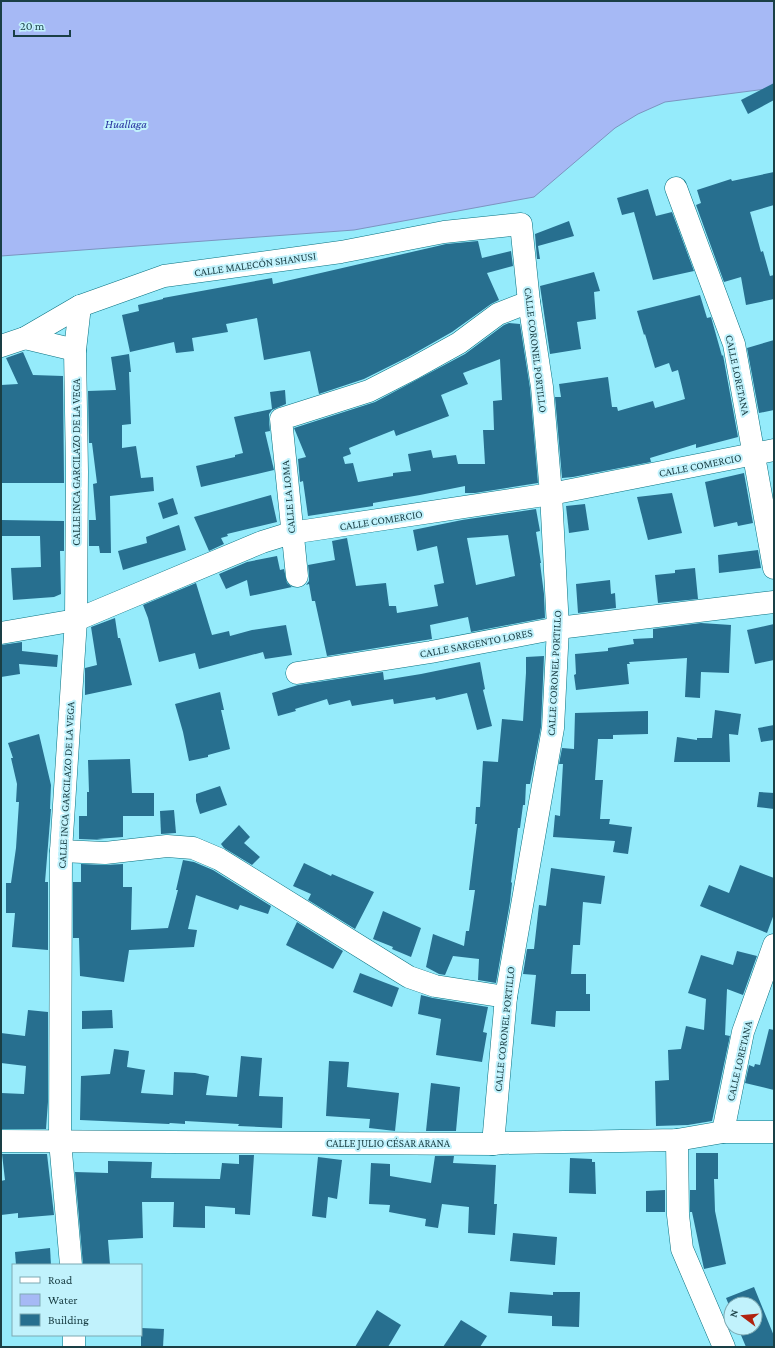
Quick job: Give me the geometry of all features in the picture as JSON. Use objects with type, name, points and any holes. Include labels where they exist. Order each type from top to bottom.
[{"type":"street","name":"CALLE LORETANA","points":[[676,188],[734,344],[764,452],[774,568]]},
{"type":"street","name":"CALLE CORONEL PORTILLO","points":[[493,1144],[506,997],[553,728],[558,628],[551,494],[542,387],[529,302],[521,224]]},
{"type":"street","name":"CALLE MALECÓN SHANUSI","points":[[1,346],[25,338],[80,306],[164,276],[341,252],[444,232],[521,224]]},
{"type":"street","name":"CALLE LA LOMA","points":[[296,576],[281,419],[369,391],[459,343],[498,314],[529,302]]},
{"type":"street","name":"CALLE INCA GARCILAZO DE LA VEGA","points":[[71,1264],[60,1141],[61,851],[76,620],[77,472],[75,350],[80,306]]},
{"type":"street","points":[[25,338],[75,350]]},
{"type":"street","name":"CALLE COMERCIO","points":[[1,634],[76,620],[262,542],[292,533],[551,494],[764,452]]},
{"type":"street","name":"CALLE SARGENTO LORES","points":[[297,673],[431,652],[558,628],[774,602]]},
{"type":"street","points":[[61,851],[105,853],[167,846],[193,848],[219,859],[409,977],[435,986],[506,997]]},
{"type":"street","name":"CALLE LORETANA","points":[[723,1132],[743,1032],[774,945]]},
{"type":"street","name":"CALLE JULIO CÉSAR ARANA","points":[[1,1141],[493,1144],[677,1140],[723,1132],[774,1132]]},
{"type":"street","points":[[677,1140],[678,1215],[682,1249],[724,1347]]},
{"type":"street","points":[[74,1336],[74,1347]]},
{"type":"water","name":"Huallaga","points":[[1,1],[774,1],[774,88],[665,102],[638,114],[615,128],[534,197],[354,230],[1,256]]},
{"type":"building","points":[[774,83],[774,100],[748,114],[741,100]]},
{"type":"building","points":[[774,172],[774,205],[750,212],[761,252],[763,251],[770,276],[774,275],[774,299],[746,305],[741,277],[724,282],[696,205],[701,203],[697,190],[731,179],[732,181]]},
{"type":"building","points":[[648,189],[656,216],[672,212],[694,271],[653,280],[634,212],[622,215],[617,198]]},
{"type":"building","points":[[569,221],[574,236],[538,246],[540,259],[537,259],[535,234]]},
{"type":"building","points":[[478,241],[482,258],[511,251],[513,266],[487,273],[499,300],[452,332],[408,357],[364,379],[319,394],[310,351],[264,360],[257,318],[226,324],[228,332],[192,338],[194,351],[176,353],[174,342],[130,352],[122,315],[139,311],[138,305],[163,298],[272,278],[273,284],[446,244]]},
{"type":"building","points":[[594,272],[600,291],[594,292],[596,319],[577,322],[581,349],[550,354],[540,286]]},
{"type":"building","points":[[700,295],[707,318],[711,317],[722,356],[723,355],[738,437],[696,448],[696,444],[650,458],[651,462],[562,478],[555,397],[561,397],[559,384],[608,377],[612,407],[617,407],[618,411],[653,401],[655,408],[685,399],[678,370],[672,372],[669,363],[655,368],[637,311]]},
{"type":"building","points":[[509,323],[520,324],[530,388],[538,483],[475,493],[465,493],[465,486],[373,503],[373,506],[308,516],[303,481],[300,482],[298,459],[306,457],[294,428],[375,402],[465,354],[504,325]],"holes":[[[500,359],[502,400],[493,401],[494,430],[483,430],[485,464],[458,464],[456,455],[433,458],[431,450],[408,454],[411,471],[393,473],[393,476],[358,482],[353,463],[345,464],[343,457],[351,454],[349,448],[394,430],[396,436],[449,416],[441,395],[468,384],[463,373]]]},
{"type":"building","points":[[774,340],[774,410],[759,413],[747,348]]},
{"type":"building","points":[[23,352],[33,375],[63,376],[64,483],[1,483],[1,385],[18,384],[6,358]]},
{"type":"building","points":[[129,354],[131,372],[129,372],[131,424],[122,425],[122,448],[136,446],[141,478],[153,477],[154,491],[110,496],[111,553],[100,553],[99,546],[89,546],[89,520],[96,520],[93,484],[97,483],[92,443],[89,443],[88,391],[116,390],[111,357]]},
{"type":"building","points":[[285,390],[286,404],[272,410],[269,414],[270,431],[265,432],[274,470],[201,487],[196,466],[235,457],[235,455],[243,453],[234,417],[272,409],[270,392]]},
{"type":"building","points":[[744,473],[753,523],[738,526],[737,522],[714,527],[705,482]]},
{"type":"building","points":[[672,493],[682,533],[648,540],[637,497]]},
{"type":"building","points":[[271,495],[277,522],[227,534],[228,536],[221,538],[224,544],[209,551],[194,517]]},
{"type":"building","points":[[173,498],[178,514],[163,519],[158,503]]},
{"type":"building","points":[[585,504],[589,530],[569,533],[566,506]]},
{"type":"building","points":[[536,509],[540,531],[536,532],[541,563],[545,618],[471,632],[468,617],[430,625],[432,639],[327,656],[315,601],[312,601],[309,584],[306,585],[309,581],[308,565],[335,560],[332,541],[347,538],[356,586],[386,583],[389,606],[396,606],[397,613],[438,606],[434,585],[444,583],[437,546],[417,551],[413,530],[462,520]],"holes":[[[508,535],[515,576],[476,585],[467,538]]]},
{"type":"building","points":[[1,520],[64,521],[64,551],[60,551],[61,594],[54,597],[13,600],[11,568],[41,567],[40,536],[1,536]]},
{"type":"building","points":[[179,525],[186,550],[123,570],[118,551],[147,543],[146,537]]},
{"type":"building","points":[[758,550],[761,568],[719,573],[718,555]]},
{"type":"building","points":[[277,556],[280,570],[284,569],[287,583],[292,587],[250,596],[247,580],[226,589],[219,574],[247,562]]},
{"type":"building","points":[[695,568],[698,599],[658,603],[655,575],[675,573],[675,570]]},
{"type":"building","points":[[610,580],[611,594],[615,593],[616,608],[578,613],[576,584]]},
{"type":"building","points":[[196,583],[212,635],[229,631],[230,636],[252,630],[286,625],[292,655],[265,659],[263,652],[199,669],[195,653],[159,662],[148,618],[143,605]]},
{"type":"building","points":[[115,618],[118,638],[120,638],[132,685],[85,695],[85,668],[97,665],[91,627]]},
{"type":"building","points":[[701,623],[731,625],[729,673],[701,672],[700,698],[685,697],[687,658],[629,662],[630,664],[627,664],[629,684],[576,690],[574,675],[576,674],[575,654],[608,651],[608,648],[634,644],[633,639],[653,638],[653,629]]},
{"type":"building","points":[[774,624],[774,660],[755,664],[747,630]]},
{"type":"building","points":[[22,642],[22,651],[58,655],[57,667],[19,664],[20,674],[1,677],[1,645]]},
{"type":"building","points":[[544,656],[541,727],[530,784],[526,784],[525,805],[523,805],[520,828],[518,828],[510,902],[496,983],[478,980],[479,959],[453,956],[445,975],[439,974],[426,967],[433,934],[464,946],[466,931],[469,931],[475,890],[469,890],[477,824],[475,824],[476,807],[480,807],[483,761],[498,762],[502,719],[523,721],[526,657]]},
{"type":"building","points":[[480,662],[485,689],[483,690],[492,726],[477,730],[467,693],[436,700],[435,697],[394,704],[393,699],[352,706],[350,700],[329,705],[327,699],[278,716],[272,693],[298,685],[383,672],[384,680]]},
{"type":"building","points":[[220,692],[224,710],[221,710],[230,749],[208,755],[208,757],[189,761],[175,704]]},
{"type":"building","points":[[715,710],[741,714],[738,735],[729,734],[730,762],[674,762],[677,737],[697,740],[697,738],[712,738]]},
{"type":"building","points":[[648,711],[648,734],[613,735],[613,739],[598,739],[595,780],[603,780],[600,819],[610,819],[609,824],[632,827],[628,854],[613,852],[615,841],[553,837],[555,815],[560,816],[563,764],[559,764],[562,748],[574,749],[575,713]]},
{"type":"building","points":[[774,725],[774,740],[761,742],[758,728]]},
{"type":"building","points":[[39,734],[51,785],[51,809],[45,882],[48,882],[48,950],[12,947],[15,913],[6,913],[6,883],[11,883],[16,848],[19,802],[16,802],[17,784],[11,758],[13,758],[8,743]]},
{"type":"building","points":[[130,759],[132,793],[154,793],[154,816],[123,816],[123,837],[97,839],[104,840],[79,839],[79,816],[87,816],[87,792],[89,792],[88,760]]},
{"type":"building","points":[[220,786],[227,805],[200,814],[196,801],[196,794]]},
{"type":"building","points":[[759,792],[774,793],[774,809],[757,807]]},
{"type":"building","points":[[174,810],[176,833],[161,834],[160,811]]},
{"type":"building","points":[[239,825],[250,837],[244,843],[260,857],[252,865],[224,848],[221,844]]},
{"type":"building","points":[[183,860],[194,862],[213,870],[271,906],[268,914],[240,905],[238,910],[196,895],[188,929],[197,930],[194,947],[129,950],[124,982],[80,976],[79,938],[73,938],[73,882],[81,882],[81,864],[123,864],[123,887],[132,887],[131,930],[168,928],[178,890],[176,890]]},
{"type":"building","points":[[304,863],[331,876],[332,874],[374,892],[355,929],[308,900],[311,894],[293,886]]},
{"type":"building","points":[[740,865],[774,878],[774,914],[767,933],[700,906],[709,885],[729,893]]},
{"type":"building","points":[[551,868],[605,876],[601,904],[583,902],[580,945],[573,945],[571,974],[586,974],[586,994],[590,994],[590,1011],[556,1011],[555,1027],[531,1024],[536,975],[523,974],[527,949],[534,949],[539,905],[546,906]]},
{"type":"building","points":[[383,911],[421,928],[411,957],[392,949],[393,947],[373,939]]},
{"type":"building","points":[[297,922],[343,951],[333,969],[286,945]]},
{"type":"building","points":[[737,951],[757,956],[743,995],[727,989],[725,1035],[730,1036],[712,1121],[688,1125],[656,1126],[655,1081],[669,1080],[668,1050],[681,1049],[686,1026],[704,1030],[706,999],[688,993],[701,955],[733,965]]},
{"type":"building","points":[[360,973],[399,988],[392,1007],[353,992]]},
{"type":"building","points":[[421,995],[488,1007],[483,1032],[487,1033],[482,1062],[436,1055],[441,1019],[418,1014]]},
{"type":"building","points":[[28,1010],[48,1012],[48,1102],[46,1129],[1,1129],[1,1093],[24,1094],[26,1066],[1,1063],[1,1033],[25,1036]]},
{"type":"building","points":[[112,1010],[113,1028],[82,1029],[82,1011]]},
{"type":"building","points":[[769,1029],[774,1030],[774,1090],[745,1083],[749,1065],[754,1067],[755,1064],[760,1065]]},
{"type":"building","points":[[114,1049],[129,1051],[127,1067],[145,1070],[141,1093],[173,1095],[174,1072],[195,1073],[209,1076],[206,1095],[237,1097],[241,1056],[262,1058],[259,1096],[283,1097],[282,1128],[185,1121],[185,1124],[169,1124],[80,1120],[81,1076],[110,1074]]},
{"type":"building","points":[[329,1061],[349,1062],[347,1087],[399,1093],[395,1131],[369,1128],[370,1119],[326,1116]]},
{"type":"building","points":[[431,1083],[460,1087],[456,1131],[426,1131]]},
{"type":"building","points":[[696,1153],[718,1153],[718,1179],[714,1179],[715,1211],[726,1264],[704,1269],[692,1212],[690,1212],[690,1190],[696,1190]]},
{"type":"building","points":[[2,1154],[47,1154],[54,1215],[18,1218],[18,1213],[1,1215],[1,1181],[5,1180]]},
{"type":"building","points":[[239,1155],[254,1155],[250,1215],[235,1214],[235,1208],[205,1206],[205,1228],[173,1227],[174,1202],[142,1202],[143,1238],[108,1240],[110,1264],[83,1264],[75,1172],[108,1173],[108,1161],[152,1162],[151,1178],[220,1179],[222,1163],[239,1164]]},
{"type":"building","points":[[435,1156],[454,1156],[453,1163],[496,1165],[494,1204],[497,1204],[495,1235],[468,1233],[469,1207],[442,1204],[438,1228],[425,1226],[426,1219],[389,1212],[390,1205],[369,1204],[371,1163],[390,1164],[390,1176],[431,1183]]},
{"type":"building","points":[[318,1157],[342,1160],[337,1199],[328,1197],[326,1218],[312,1216]]},
{"type":"building","points":[[570,1158],[592,1159],[592,1162],[595,1162],[596,1194],[569,1193]]},
{"type":"building","points":[[665,1190],[665,1212],[646,1212],[646,1191]]},
{"type":"building","points":[[513,1233],[557,1237],[555,1265],[510,1261]]},
{"type":"building","points":[[50,1248],[51,1264],[16,1264],[15,1252]]},
{"type":"building","points":[[754,1287],[758,1296],[731,1296]]},
{"type":"building","points":[[510,1292],[553,1295],[553,1292],[580,1292],[579,1327],[552,1326],[552,1316],[508,1313]]},
{"type":"building","points":[[763,1309],[774,1336],[774,1347],[746,1347],[741,1336],[763,1336]]},
{"type":"building","points":[[377,1310],[401,1325],[388,1347],[355,1347]]},
{"type":"building","points":[[461,1320],[487,1336],[480,1347],[443,1347]]},
{"type":"building","points":[[142,1328],[164,1329],[163,1347],[141,1347]]}]
